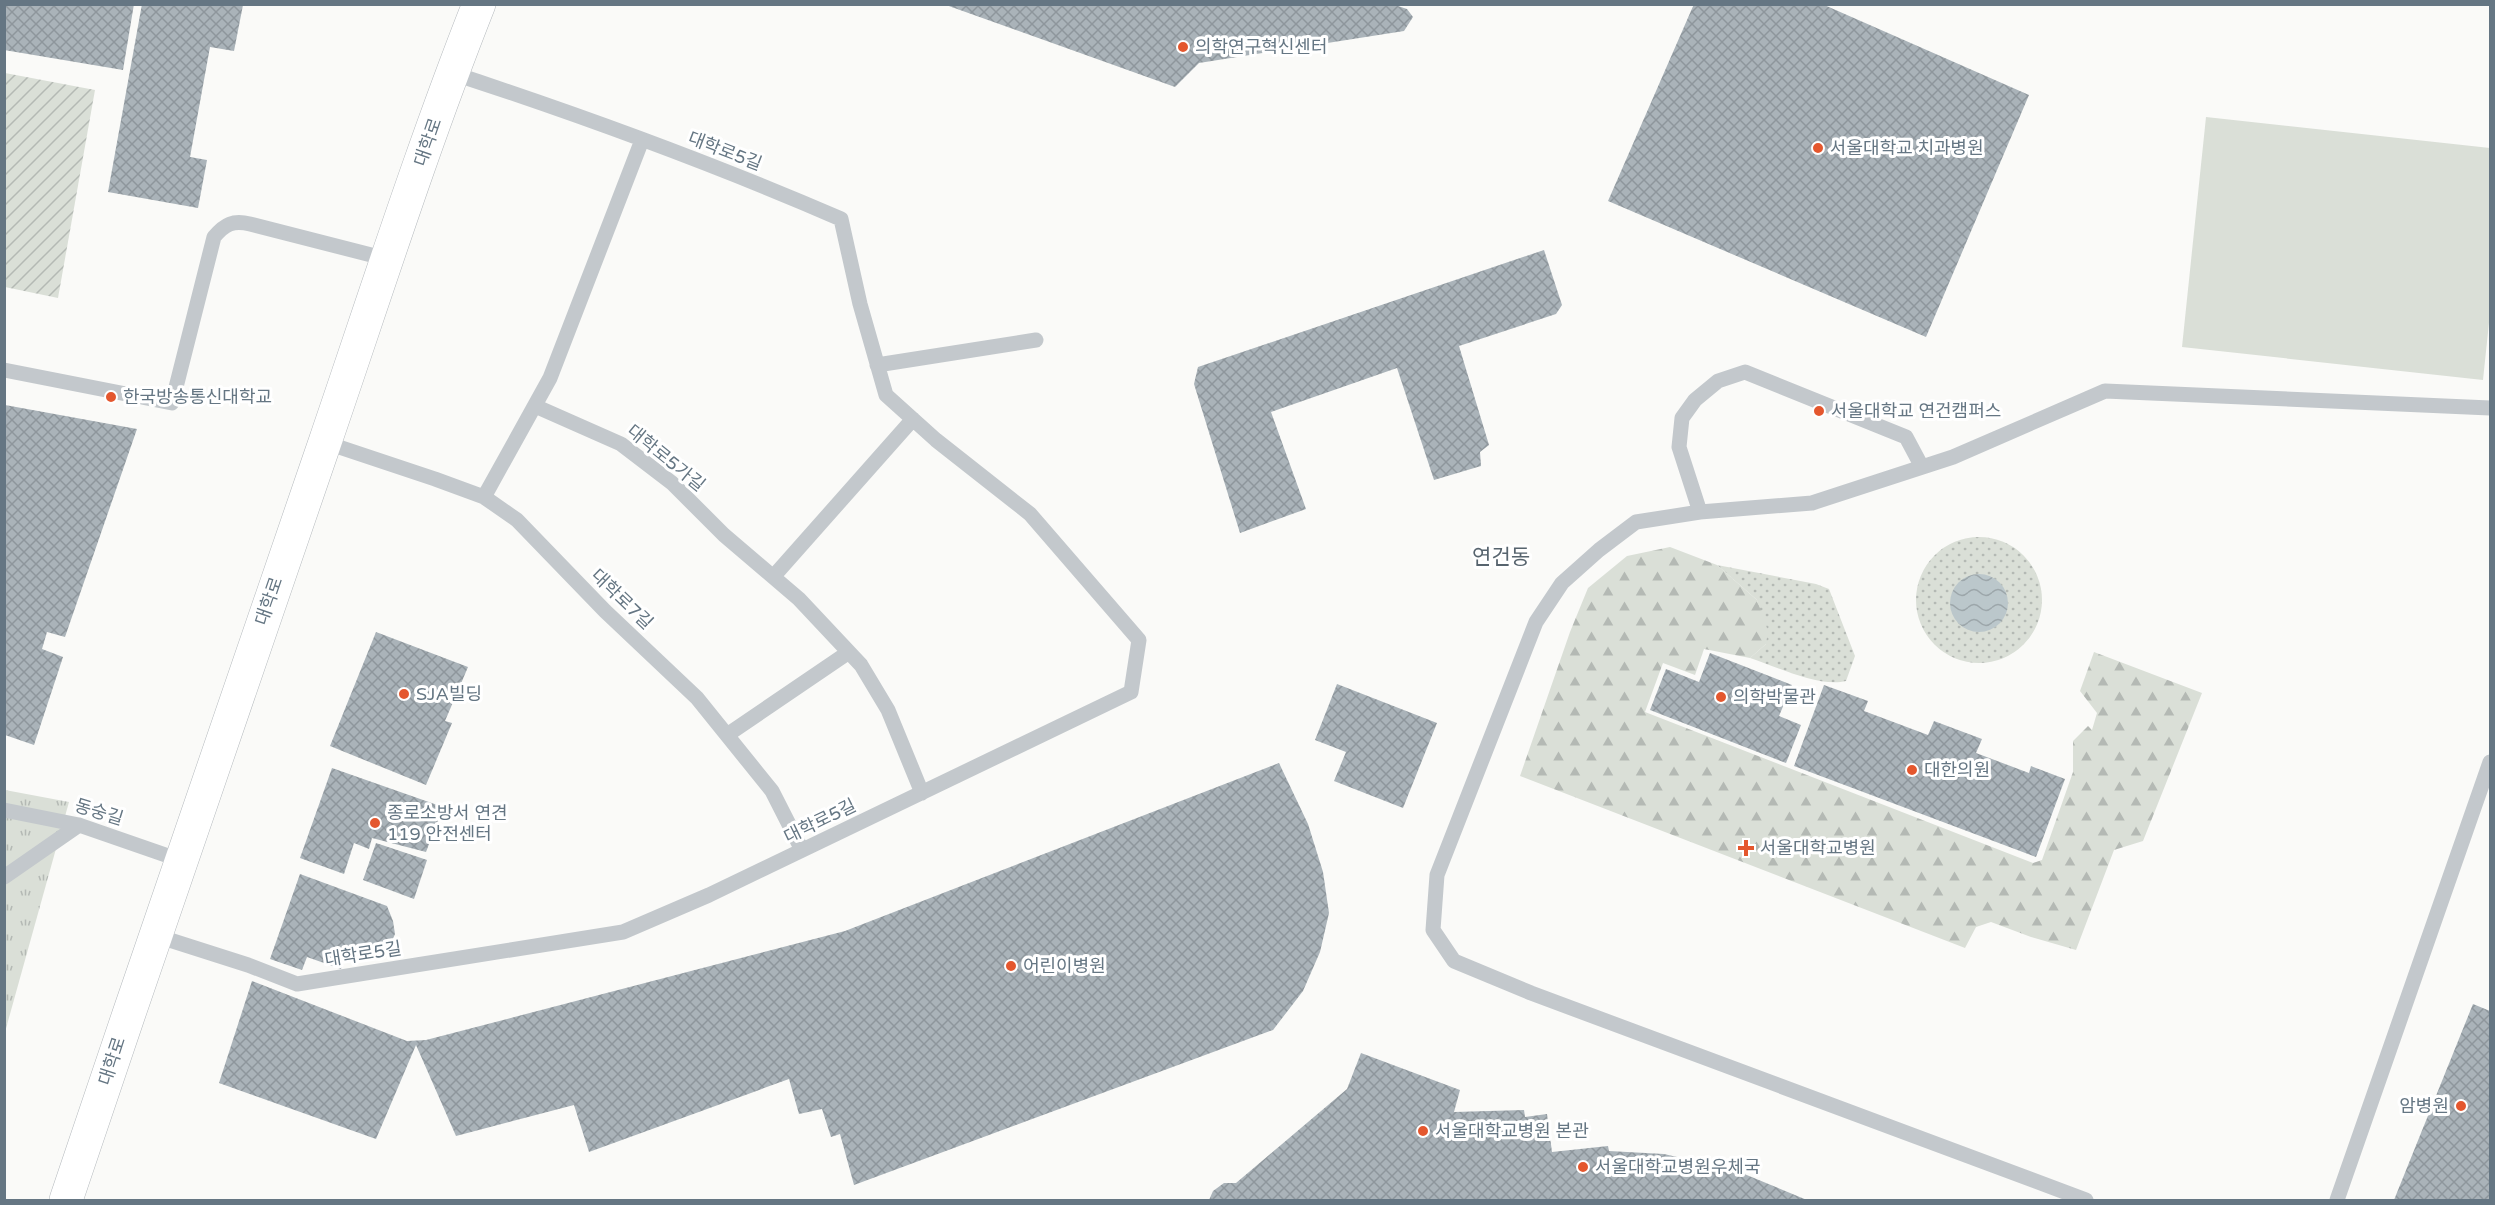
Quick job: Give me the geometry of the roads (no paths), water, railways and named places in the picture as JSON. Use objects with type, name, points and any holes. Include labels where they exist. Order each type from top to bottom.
[{"type":"main road","name":"대학로","points":[[66,1200],[154,935],[387,259],[452,72],[479,4]]},
{"type":"lane","name":"대학로5길","points":[[154,935],[248,965],[297,984],[623,932],[709,896],[1131,692],[1139,640],[1030,514],[912,419],[886,395],[860,304],[841,219],[788,196],[561,109],[452,72]]},
{"type":"lane","points":[[484,497],[550,378],[642,140]]},
{"type":"lane","points":[[4,370],[172,403],[214,237],[229,223],[238,221],[387,259]]},
{"type":"lane","points":[[877,365],[1036,340]]},
{"type":"lane","points":[[1700,512],[1679,447],[1682,418],[1695,400],[1718,381],[1745,372],[1905,437],[1922,467]]},
{"type":"lane","points":[[2086,1200],[1454,961],[1433,930],[1437,875],[1536,622],[1562,583],[1599,550],[1636,522],[1700,512],[1812,503],[1953,457],[2105,391],[2490,408]]},
{"type":"lane","name":"대학로5가길","points":[[535,406],[621,444],[672,483],[724,535],[799,599],[861,665],[888,710],[922,793]]},
{"type":"lane","points":[[773,577],[912,419]]},
{"type":"lane","name":"대학로7길","points":[[324,442],[484,497],[517,520],[605,611],[697,698],[772,791],[802,850]]},
{"type":"lane","points":[[727,735],[849,652]]},
{"type":"lane","points":[[2337,1200],[2490,762]]},
{"type":"lane","name":"동숭길","points":[[4,810],[79,825],[180,860]]},
{"type":"lane","points":[[4,878],[79,825]]},
{"type":"water","points":[[1979,574],[1990,576],[2000,582],[2006,592],[2008,603],[2006,614],[2000,624],[1990,630],[1979,632],[1968,630],[1958,624],[1952,614],[1950,603],[1952,592],[1958,582],[1968,576]]},
{"type":"place","name":"의학연구혁신센터","points":[[1183,47]]},
{"type":"place","name":"서울대학교 치과병원","points":[[1818,148]]},
{"type":"place","name":"한국방송통신대학교","points":[[111,397]]},
{"type":"place","name":"서울대학교 연건캠퍼스","points":[[1819,411]]},
{"type":"place","name":"SJA빌딩","points":[[404,694]]},
{"type":"place","name":"의학박물관","points":[[1721,697]]},
{"type":"place","name":"대한의원","points":[[1912,770]]},
{"type":"place","name":"종로소방서 연견 119 안전센터","points":[[375,823]]},
{"type":"place","name":"서울대학교병원","points":[[1746,848]]},
{"type":"place","name":"어린이병원","points":[[1011,966]]},
{"type":"place","name":"암병원","points":[[2461,1106]]},
{"type":"place","name":"서울대학교병원 본관","points":[[1423,1131]]},
{"type":"place","name":"서울대학교병원우체국","points":[[1583,1167]]},
{"type":"district","name":"연건동","points":[[1501,557]]}]
